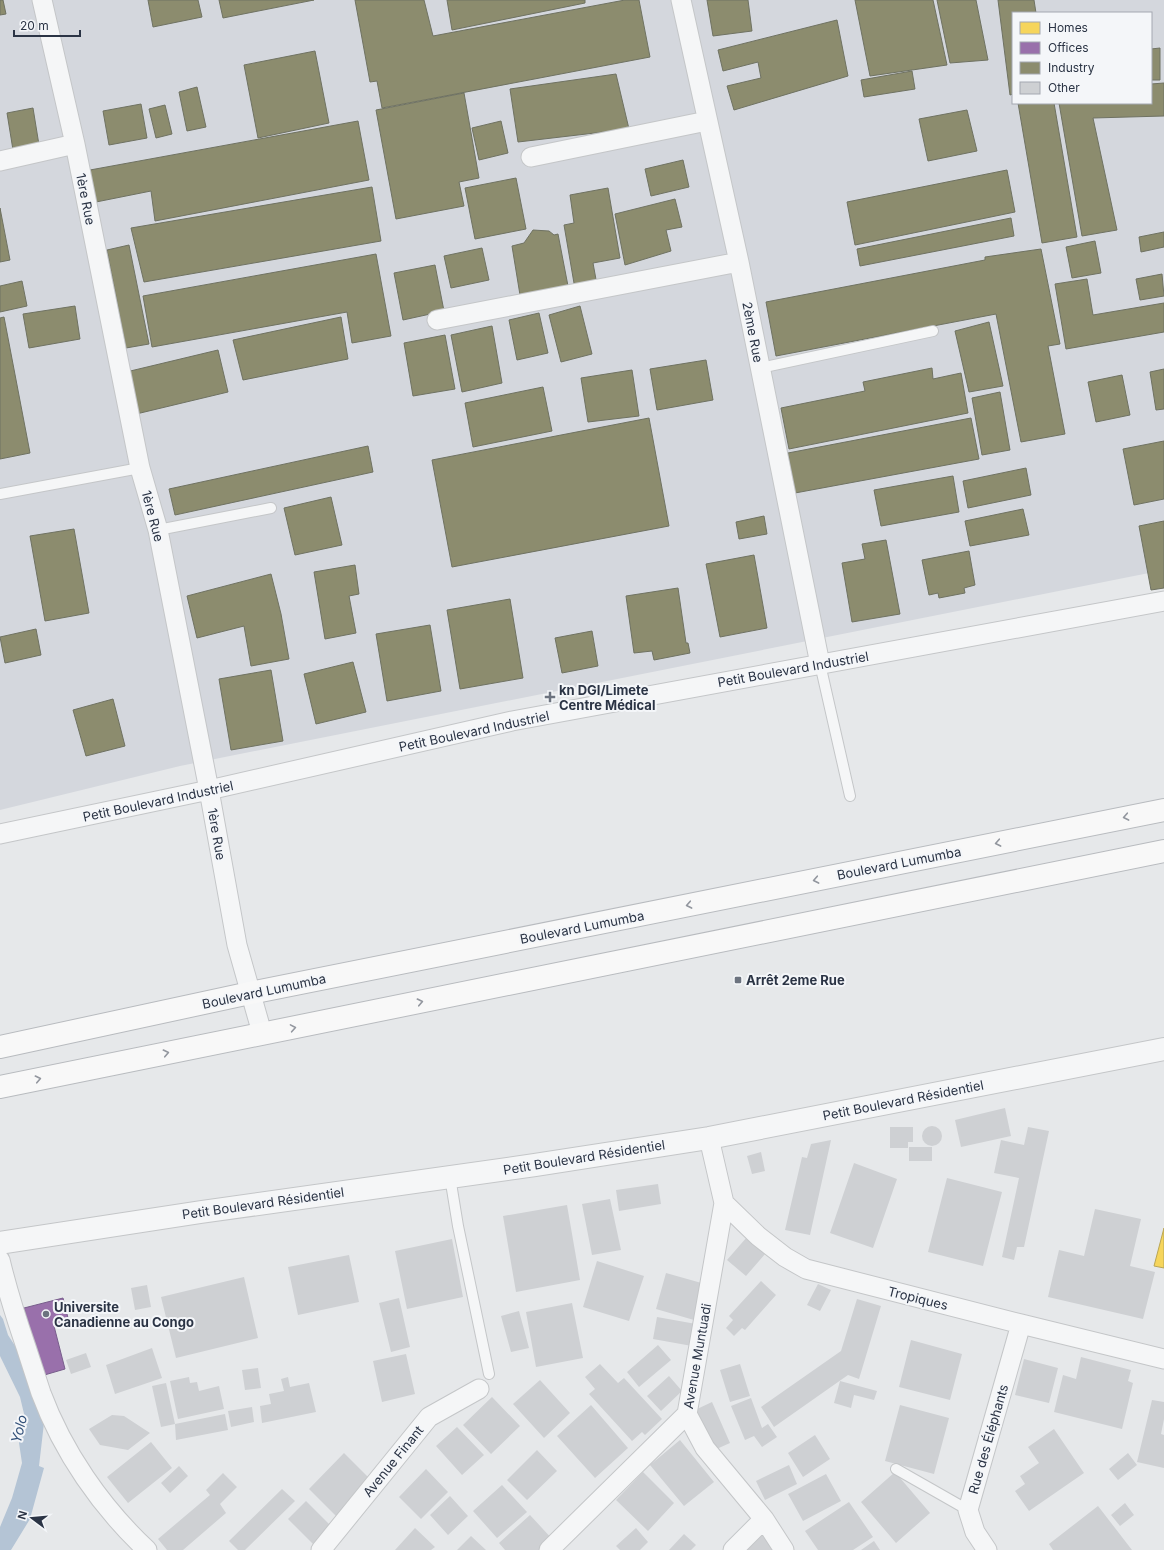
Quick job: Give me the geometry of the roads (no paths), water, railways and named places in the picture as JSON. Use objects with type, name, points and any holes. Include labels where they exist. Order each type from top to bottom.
[{"type":"highway","name":"Boulevard Lumumba","points":[[0,1047],[250,993],[1164,810]]},
{"type":"highway","points":[[0,1087],[1164,851]]},
{"type":"street","name":"1ère Rue","points":[[42,0],[75,144],[140,468],[158,530],[209,790],[237,945],[262,1033]]},
{"type":"street","name":"2ème Rue","points":[[681,0],[739,262],[820,664]]},
{"type":"street","points":[[531,157],[707,121]]},
{"type":"street","points":[[0,161],[75,144]]},
{"type":"street","points":[[437,320],[739,262]]},
{"type":"street","name":"Petit Boulevard Industriel","points":[[0,834],[209,790],[512,721],[1164,601]]},
{"type":"street","name":"Petit Boulevard Résidentiel","points":[[0,1243],[201,1212],[450,1177],[709,1138],[1164,1049]]},
{"type":"street","points":[[709,1138],[724,1203]]},
{"type":"street","name":"Tropiques","points":[[724,1203],[758,1236],[785,1257],[806,1269],[1164,1359]]},
{"type":"street","name":"Avenue Muntuadi","points":[[549,1550],[687,1414],[724,1203]]},
{"type":"street","points":[[0,1260],[7,1290],[42,1394],[58,1430],[78,1468],[103,1503],[135,1539],[147,1550]]},
{"type":"street","name":"Rue des Éléphants","points":[[987,1550],[975,1532],[968,1510],[1021,1324]]},
{"type":"street","name":"Avenue Finant","points":[[321,1550],[429,1417],[484,1382]]},
{"type":"street","points":[[687,1414],[705,1448],[764,1519],[784,1550]]},
{"type":"street","points":[[733,1550],[764,1519]]},
{"type":"lane","points":[[760,368],[933,331]]},
{"type":"lane","points":[[0,494],[140,468]]},
{"type":"lane","points":[[158,530],[271,508]]},
{"type":"lane","points":[[820,664],[850,796]]},
{"type":"lane","points":[[450,1177],[484,1382]]},
{"type":"lane","points":[[896,1469],[968,1510]]},
{"type":"water","points":[[0,1315],[3,1319],[8,1335],[21,1355],[44,1423],[39,1466],[44,1468],[30,1519],[11,1550],[0,1550],[0,1527],[12,1498],[22,1463],[19,1443],[26,1422],[20,1397],[0,1356]]},
{"type":"place","name":"kn DGI/Limete Centre Médical","points":[[550,697]]},
{"type":"place","name":"Arrêt 2eme Rue","points":[[738,980]]},
{"type":"place","name":"Universite Canadienne au Congo","points":[[46,1314]]},
{"type":"water label","name":"Yolo","points":[[19,1429]]}]
